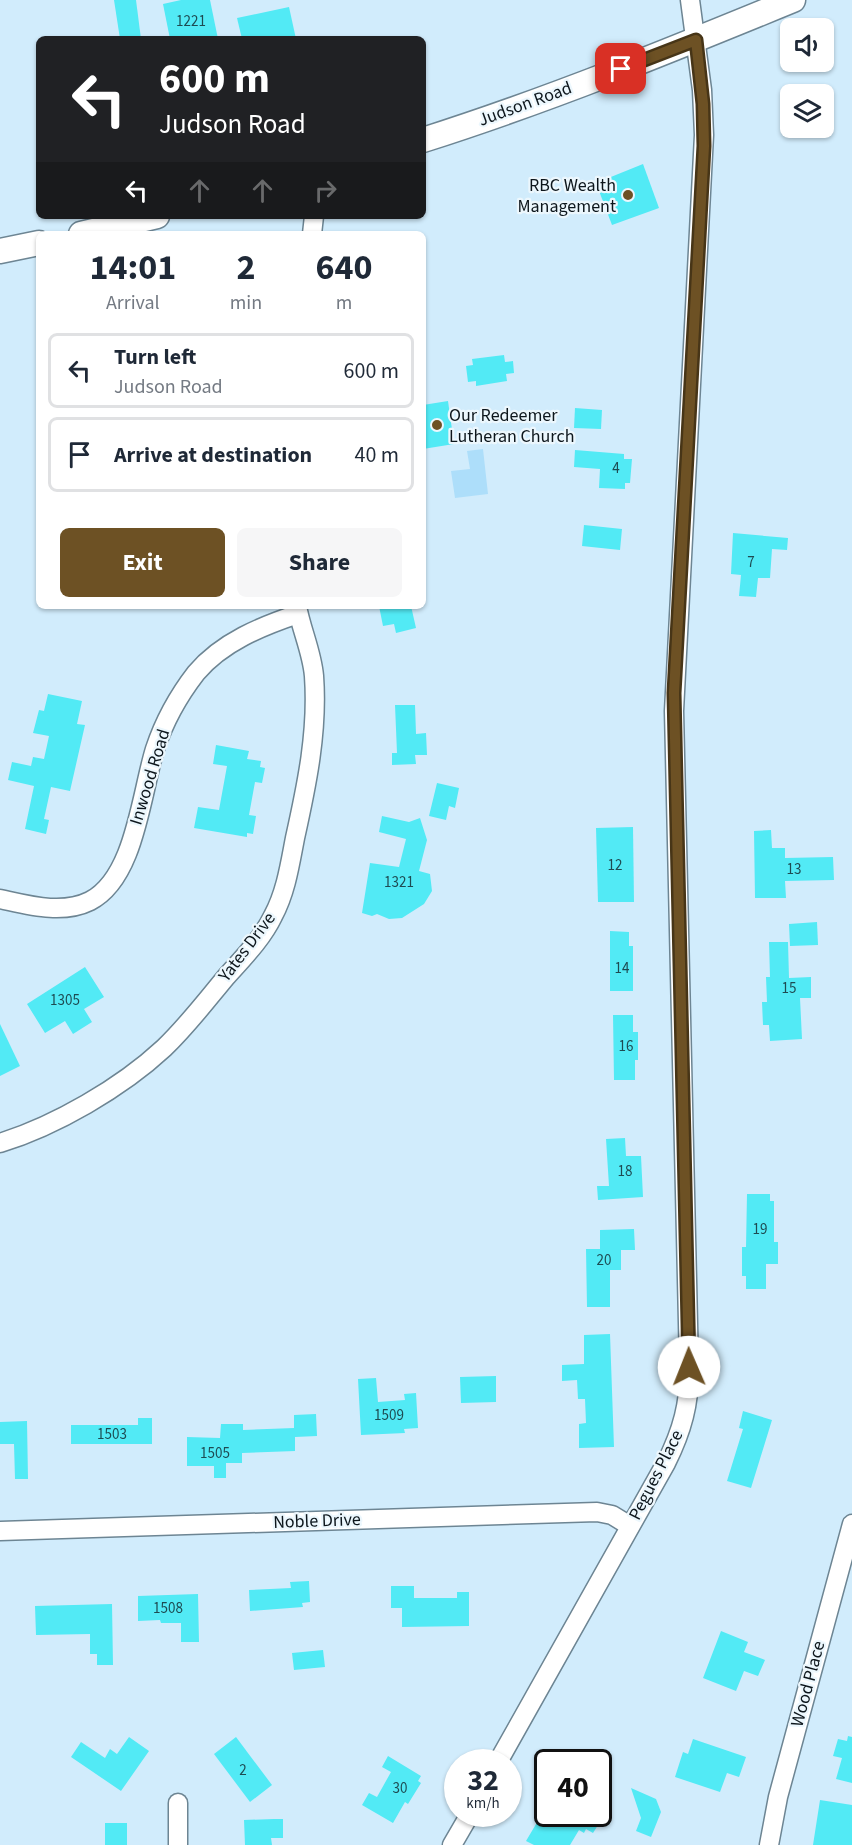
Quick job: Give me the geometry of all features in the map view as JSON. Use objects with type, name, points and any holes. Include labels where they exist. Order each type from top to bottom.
[{"type":"main road","name":"Judson Road","points":[[426,139],[529,104],[793,0]]},
{"type":"main road","points":[[94,231],[144,219]]},
{"type":"main road","points":[[0,251],[36,244]]},
{"type":"street","name":"Pegues Place","points":[[505,1749],[678,1437],[686,1414],[690,1383],[674,711],[704,146],[703,104],[690,0]]},
{"type":"street","name":"Inwood Road","points":[[0,899],[53,908],[77,905],[101,894],[113,882],[126,856],[155,749],[167,720],[198,670],[234,642],[297,610]]},
{"type":"street","name":"Yates Drive","points":[[0,1143],[33,1131],[96,1098],[153,1057],[188,1023],[268,926],[280,902],[288,873],[312,753],[315,709],[314,673],[297,610]]},
{"type":"street","name":"Noble Drive","points":[[0,1532],[597,1512],[612,1515],[630,1526]]},
{"type":"street","name":"Wood Place","points":[[769,1845],[781,1783],[852,1524]]},
{"type":"street","points":[[178,1803],[178,1845]]},
{"type":"street","points":[[452,1845],[462,1827]]},
{"type":"shaded area","points":[[483,449],[488,494],[455,498],[451,471],[470,469],[467,451]]},
{"type":"building","points":[[114,0],[136,0],[141,36],[120,36]]},
{"type":"building","points":[[181,0],[210,0],[217,36],[169,36],[163,4]]},
{"type":"building","points":[[289,7],[295,36],[241,36],[237,18]]},
{"type":"building","name":"RBC Wealth Management","points":[[643,164],[659,208],[612,225],[596,183]]},
{"type":"building","points":[[504,355],[505,362],[513,361],[514,373],[506,374],[507,381],[476,386],[476,381],[468,382],[466,366],[473,365],[472,359]]},
{"type":"building","name":"Our Redeemer Lutheran Church","points":[[448,401],[454,444],[426,449],[426,405]]},
{"type":"building","points":[[575,408],[602,410],[601,429],[574,428]]},
{"type":"building","points":[[575,450],[624,454],[624,459],[632,459],[630,483],[625,483],[625,489],[599,488],[600,469],[574,467]]},
{"type":"building","points":[[584,525],[622,529],[620,550],[582,546]]},
{"type":"building","points":[[733,533],[788,538],[787,550],[772,549],[770,578],[758,578],[756,597],[739,596],[741,575],[731,574]]},
{"type":"building","points":[[380,609],[412,609],[416,628],[396,633],[394,624],[383,626]]},
{"type":"building","points":[[48,694],[82,701],[77,724],[85,725],[70,791],[51,787],[44,819],[49,820],[46,834],[25,829],[34,786],[8,780],[12,762],[31,766],[33,757],[44,759],[49,736],[33,733],[39,710],[44,711]]},
{"type":"building","points":[[395,705],[415,705],[416,734],[426,733],[427,755],[415,755],[416,764],[392,765],[392,753],[397,753]]},
{"type":"building","points":[[216,745],[249,751],[247,759],[261,761],[260,767],[265,768],[262,783],[255,782],[249,815],[256,816],[253,834],[247,833],[247,837],[194,828],[198,807],[219,810],[227,766],[213,764]]},
{"type":"building","points":[[437,783],[459,788],[455,808],[449,806],[446,820],[429,816]]},
{"type":"building","points":[[382,816],[409,822],[420,818],[427,840],[419,871],[430,874],[432,891],[424,904],[402,918],[389,919],[377,914],[372,916],[362,913],[370,863],[399,867],[406,839],[379,832]]},
{"type":"building","points":[[633,827],[634,902],[598,902],[596,828]]},
{"type":"building","points":[[771,830],[772,848],[785,848],[785,858],[833,857],[834,880],[785,881],[786,898],[755,898],[754,831]]},
{"type":"building","points":[[817,922],[818,945],[790,946],[789,924]]},
{"type":"building","points":[[610,931],[629,932],[629,946],[633,946],[633,991],[610,991]]},
{"type":"building","points":[[769,942],[788,942],[789,978],[811,977],[811,998],[800,998],[802,1039],[770,1041],[769,1025],[763,1025],[762,1002],[767,1002],[766,977],[770,977]]},
{"type":"building","points":[[85,967],[104,997],[84,1009],[92,1022],[73,1034],[65,1021],[45,1033],[27,1004]]},
{"type":"building","points":[[613,1015],[633,1015],[633,1032],[638,1032],[635,1080],[614,1080]]},
{"type":"building","points":[[0,1024],[20,1066],[0,1076]]},
{"type":"building","points":[[625,1138],[626,1156],[641,1156],[643,1197],[598,1200],[597,1186],[609,1186],[606,1139]]},
{"type":"building","points":[[747,1194],[770,1194],[770,1201],[774,1201],[774,1242],[778,1242],[778,1264],[766,1264],[766,1289],[746,1289],[746,1276],[742,1276],[742,1247],[746,1247]]},
{"type":"building","points":[[634,1229],[635,1250],[621,1250],[621,1270],[610,1270],[610,1307],[587,1307],[586,1249],[600,1249],[600,1230]]},
{"type":"building","points":[[610,1334],[614,1447],[579,1448],[579,1424],[586,1423],[585,1399],[578,1399],[577,1380],[562,1381],[562,1365],[584,1364],[584,1335]]},
{"type":"building","points":[[496,1376],[496,1402],[461,1403],[460,1377]]},
{"type":"building","points":[[376,1378],[378,1402],[405,1400],[404,1394],[416,1393],[418,1428],[404,1429],[405,1433],[361,1435],[358,1379]]},
{"type":"building","points":[[743,1411],[772,1420],[751,1488],[727,1481],[743,1429],[739,1428]]},
{"type":"building","points":[[316,1414],[317,1436],[295,1437],[295,1451],[242,1453],[242,1463],[226,1463],[226,1478],[214,1478],[214,1466],[187,1466],[187,1437],[220,1438],[221,1424],[243,1424],[243,1430],[294,1428],[294,1415]]},
{"type":"building","points":[[138,1418],[152,1418],[152,1444],[71,1444],[71,1425],[138,1425]]},
{"type":"building","points":[[27,1421],[28,1479],[15,1479],[14,1444],[0,1444],[0,1422]]},
{"type":"building","points":[[309,1581],[310,1602],[302,1603],[303,1607],[250,1611],[249,1590],[291,1588],[290,1582]]},
{"type":"building","points":[[391,1586],[414,1586],[414,1598],[457,1598],[457,1592],[469,1592],[469,1626],[402,1627],[402,1608],[391,1608]]},
{"type":"building","points":[[198,1594],[199,1642],[181,1642],[181,1623],[161,1623],[160,1620],[138,1621],[138,1596]]},
{"type":"building","points":[[112,1604],[113,1665],[97,1665],[97,1654],[90,1654],[90,1634],[36,1635],[35,1606]]},
{"type":"building","points":[[721,1631],[748,1642],[744,1652],[765,1660],[758,1676],[744,1671],[736,1691],[703,1678]]},
{"type":"building","points":[[323,1650],[325,1667],[294,1670],[292,1653]]},
{"type":"building","points":[[848,1736],[852,1737],[852,1783],[836,1779],[842,1758],[833,1756],[838,1739],[847,1741]]},
{"type":"building","points":[[129,1737],[149,1751],[121,1791],[71,1757],[81,1742],[105,1758],[110,1749],[117,1754]]},
{"type":"building","points":[[236,1737],[272,1785],[250,1802],[214,1754]]},
{"type":"building","points":[[693,1739],[746,1757],[739,1777],[727,1773],[720,1792],[675,1777],[683,1752],[688,1754]]},
{"type":"building","points":[[388,1756],[421,1776],[418,1781],[421,1783],[408,1804],[405,1802],[393,1823],[362,1805],[369,1793],[377,1797],[391,1772],[382,1767]]},
{"type":"building","points":[[631,1788],[656,1799],[661,1812],[651,1837],[636,1831],[641,1818]]},
{"type":"building","points":[[820,1800],[852,1805],[852,1845],[813,1845]]},
{"type":"building","points":[[283,1819],[283,1838],[271,1838],[272,1845],[245,1845],[244,1820]]},
{"type":"building","points":[[105,1823],[127,1823],[127,1845],[105,1845]]},
{"type":"building","points":[[534,1827],[597,1827],[593,1833],[586,1829],[584,1833],[579,1830],[570,1845],[534,1845],[526,1841]]},
{"type":"place","name":"RBC Wealth Management","points":[[628,195]]},
{"type":"place","name":"Our Redeemer Lutheran Church","points":[[437,425]]},
{"type":"route","points":[[621,69],[696,40],[703,104],[704,146],[674,693],[689,1367]]}]
